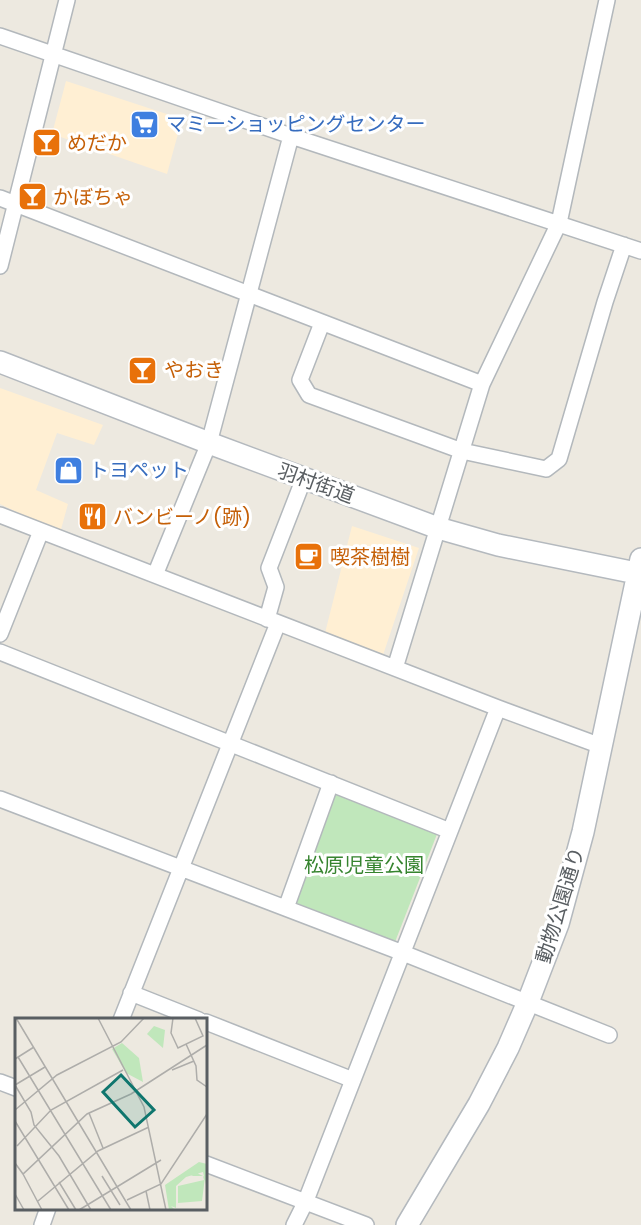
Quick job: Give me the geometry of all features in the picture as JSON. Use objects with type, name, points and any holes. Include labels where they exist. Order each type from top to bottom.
[{"type":"street","points":[[0,266],[67,0]]},
{"type":"street","points":[[395,668],[482,384],[559,223],[607,0]]},
{"type":"street","points":[[0,36],[291,136],[641,251]]},
{"type":"street","points":[[155,575],[209,443],[291,136]]},
{"type":"street","points":[[0,198],[482,384]]},
{"type":"street","points":[[322,323],[300,380],[309,395],[462,451],[546,469],[559,459],[624,245]]},
{"type":"street","name":"羽村街道","points":[[0,362],[438,528],[498,545],[640,569]]},
{"type":"street","points":[[122,1018],[230,744],[272,621],[276,587],[269,568],[303,478]]},
{"type":"street","points":[[0,515],[602,746]]},
{"type":"street","points":[[0,634],[41,531]]},
{"type":"street","name":"動物公園通り","points":[[407,1225],[479,1104],[508,1048],[558,924],[583,832],[640,569]]},
{"type":"street","points":[[0,652],[450,831]]},
{"type":"street","points":[[294,1225],[305,1203],[498,708]]},
{"type":"street","points":[[286,908],[331,783]]},
{"type":"street","points":[[0,799],[403,953],[609,1035]]},
{"type":"street","points":[[131,993],[193,1018]]},
{"type":"street","points":[[207,1022],[353,1080]]},
{"type":"street","points":[[0,1082],[15,1089]]},
{"type":"street","points":[[207,1164],[366,1225]]},
{"type":"street","points":[[42,1225],[48,1210]]},
{"type":"shaded area","points":[[66,81],[182,119],[167,174],[52,134]]},
{"type":"shaded area","points":[[0,388],[103,425],[94,445],[57,433],[36,490],[68,504],[60,533],[0,504]]},
{"type":"shaded area","points":[[352,526],[419,548],[383,655],[325,633]]},
{"type":"green space","name":"松原児童公園","points":[[332,786],[439,829],[395,942],[291,902]]},
{"type":"place","name":"マミーショッピングセンター","points":[[145,124]]},
{"type":"place","name":"めだか","points":[[46,143]]},
{"type":"place","name":"かぼちゃ","points":[[32,197]]},
{"type":"place","name":"やおき","points":[[143,370]]},
{"type":"place","name":"トヨペット","points":[[68,470]]},
{"type":"place","name":"バンビーノ(跡)","points":[[92,517]]},
{"type":"place","name":"喫茶樹樹","points":[[309,557]]}]
